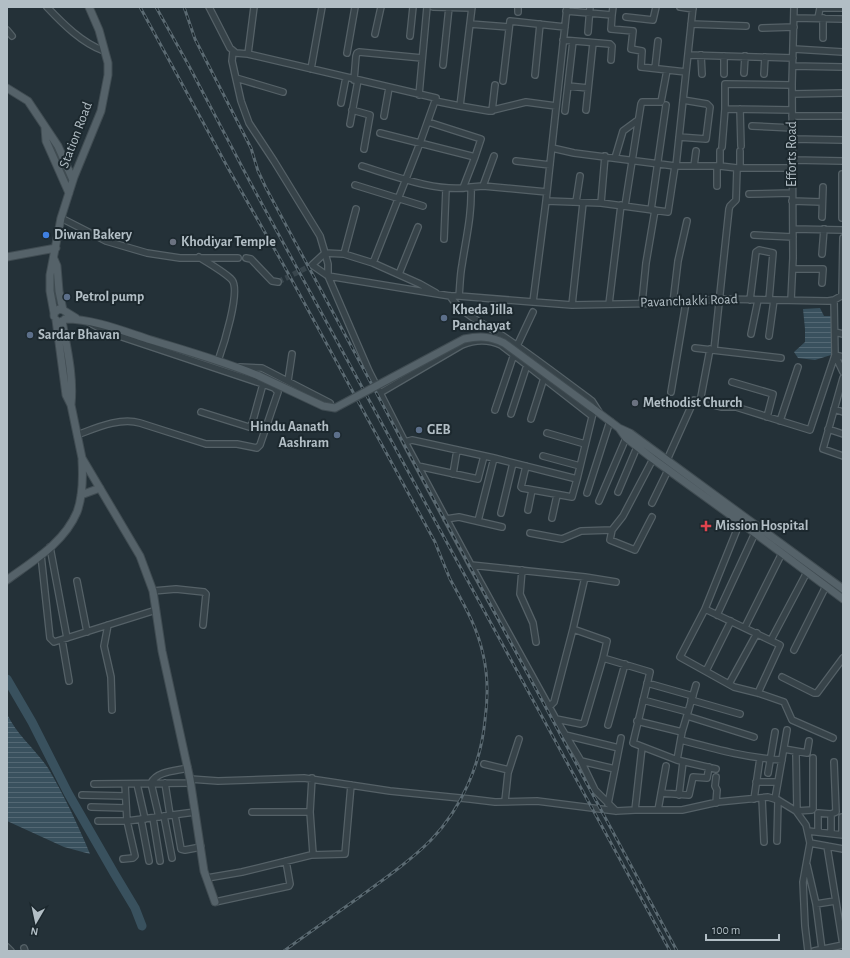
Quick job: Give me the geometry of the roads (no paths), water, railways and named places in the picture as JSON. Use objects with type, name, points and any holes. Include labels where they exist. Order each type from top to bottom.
[{"type":"main road","name":"Station Road","points":[[82,458],[71,405],[72,379],[60,316],[50,291],[50,275],[61,218],[73,180],[101,112],[108,75],[108,62],[99,30],[89,7]]},
{"type":"main road","points":[[7,88],[28,101],[58,146],[73,180]]},
{"type":"main road","points":[[45,127],[46,141],[69,193]]},
{"type":"main road","points":[[7,257],[56,248]]},
{"type":"main road","points":[[60,316],[101,324],[236,367],[323,406],[335,408],[464,339],[489,337],[504,343],[594,411],[619,428],[630,433],[843,589]]},
{"type":"main road","points":[[619,428],[626,438],[637,447],[843,599]]},
{"type":"main road","points":[[82,458],[140,556],[153,591],[162,651],[188,768],[204,871],[215,902]]},
{"type":"main road","points":[[7,580],[41,555],[71,524],[81,495],[82,458]]},
{"type":"main road","points":[[81,495],[100,488]]},
{"type":"street","points":[[47,7],[56,17],[84,40],[94,47],[104,51]]},
{"type":"street","points":[[209,7],[233,51],[436,98],[373,263]]},
{"type":"street","points":[[248,54],[254,7]]},
{"type":"street","points":[[311,69],[322,7]]},
{"type":"street","points":[[347,53],[355,7]]},
{"type":"street","points":[[375,34],[381,7]]},
{"type":"street","points":[[410,36],[412,7]]},
{"type":"street","points":[[419,95],[427,7]]},
{"type":"street","points":[[433,7],[472,8],[460,106]]},
{"type":"street","points":[[443,66],[453,7]]},
{"type":"street","points":[[613,7],[611,29],[633,31],[631,49],[642,51],[641,67],[686,72]]},
{"type":"street","points":[[626,17],[653,20],[655,17],[656,7]]},
{"type":"street","points":[[546,201],[601,203],[668,212],[676,166],[693,8],[680,7]]},
{"type":"street","name":"Efforts Road","points":[[791,300],[793,269],[792,85],[794,7]]},
{"type":"street","points":[[823,38],[820,8],[843,8]]},
{"type":"street","points":[[533,302],[546,201],[567,9],[590,10],[612,15]]},
{"type":"street","points":[[588,32],[590,10]]},
{"type":"street","points":[[794,18],[843,19]]},
{"type":"street","points":[[503,81],[510,21],[512,20],[565,27]]},
{"type":"street","points":[[470,24],[509,27]]},
{"type":"street","points":[[535,75],[540,24]]},
{"type":"street","points":[[691,24],[746,26]]},
{"type":"street","points":[[762,28],[794,27]]},
{"type":"street","points":[[7,30],[12,36]]},
{"type":"street","points":[[563,40],[612,44],[611,60]]},
{"type":"street","points":[[565,111],[573,41]]},
{"type":"street","points":[[655,68],[658,41]]},
{"type":"street","points":[[586,110],[593,43]]},
{"type":"street","points":[[794,49],[843,52]]},
{"type":"street","points":[[233,51],[232,61],[241,101],[248,123],[274,161],[320,236],[328,264],[328,276],[380,393],[446,519],[549,707],[581,761],[595,790],[616,811]]},
{"type":"street","points":[[350,124],[356,80],[357,53],[422,58]]},
{"type":"street","points":[[688,55],[793,58]]},
{"type":"street","points":[[701,55],[702,74]]},
{"type":"street","points":[[724,56],[724,74]]},
{"type":"street","points":[[744,73],[745,56]]},
{"type":"street","points":[[764,74],[765,57]]},
{"type":"street","points":[[793,66],[843,67]]},
{"type":"street","points":[[609,304],[623,205],[642,102],[661,102],[667,70]]},
{"type":"street","points":[[236,78],[282,92]]},
{"type":"street","points":[[341,103],[346,78]]},
{"type":"street","points":[[717,186],[725,109],[725,84],[792,85]]},
{"type":"street","points":[[492,111],[495,85]]},
{"type":"street","points":[[568,86],[588,88]]},
{"type":"street","points":[[384,116],[390,88]]},
{"type":"street","points":[[792,94],[843,94]]},
{"type":"street","points":[[679,137],[706,139],[710,107],[707,104],[683,100]]},
{"type":"street","points":[[435,101],[486,111],[492,111],[526,102],[556,106]]},
{"type":"street","points":[[642,303],[666,105]]},
{"type":"street","points":[[725,109],[843,116]]},
{"type":"street","points":[[700,402],[712,350],[729,207],[736,200],[741,149],[740,109]]},
{"type":"street","points":[[352,110],[370,115],[364,149]]},
{"type":"street","points":[[615,158],[623,131],[638,120]]},
{"type":"street","points":[[428,122],[480,139],[463,188]]},
{"type":"street","points":[[752,126],[793,128]]},
{"type":"street","points":[[380,134],[475,157]]},
{"type":"street","points":[[793,139],[843,140]]},
{"type":"street","points":[[552,148],[676,166],[793,168]]},
{"type":"street","points":[[694,166],[696,151]]},
{"type":"street","points":[[483,186],[494,156]]},
{"type":"street","points":[[601,203],[605,156]]},
{"type":"street","points":[[793,160],[843,161]]},
{"type":"street","points":[[516,161],[550,165]]},
{"type":"street","points":[[362,166],[406,179],[446,188],[483,186],[547,192]]},
{"type":"street","points":[[842,174],[842,218]]},
{"type":"street","points":[[576,202],[580,176]]},
{"type":"street","points":[[355,185],[423,206]]},
{"type":"street","points":[[459,296],[462,266],[470,224],[472,203],[471,187]]},
{"type":"street","points":[[822,217],[823,187]]},
{"type":"street","points":[[444,239],[446,188]]},
{"type":"street","points":[[749,194],[792,193]]},
{"type":"street","points":[[792,201],[822,202]]},
{"type":"street","points":[[572,304],[583,203]]},
{"type":"street","points":[[344,254],[356,209]]},
{"type":"street","points":[[61,218],[106,241],[147,252],[180,258],[238,258]]},
{"type":"street","points":[[674,303],[678,261],[687,221]]},
{"type":"street","points":[[399,274],[418,227]]},
{"type":"street","points":[[793,229],[843,230]]},
{"type":"street","points":[[822,254],[824,230]]},
{"type":"street","points":[[754,235],[793,237]]},
{"type":"street","points":[[667,460],[694,400],[720,407],[736,407],[810,430],[835,355],[834,300],[842,295],[843,238]]},
{"type":"street","points":[[750,300],[756,252],[759,250],[772,252],[774,254],[769,336]]},
{"type":"street","points":[[324,252],[344,254],[373,263],[399,274],[436,293]]},
{"type":"street","points":[[324,252],[312,265],[328,276],[436,293]]},
{"type":"street","points":[[199,257],[232,280],[235,288],[228,330],[218,361]]},
{"type":"street","points":[[246,258],[250,259],[272,281],[278,282]]},
{"type":"street","points":[[793,269],[823,269],[822,283]]},
{"type":"street","name":"Pavanchakki Road","points":[[436,293],[450,296],[572,304],[674,303],[718,299],[834,300]]},
{"type":"street","points":[[450,296],[460,308],[517,346],[592,401],[594,411],[572,497],[521,488],[526,466]]},
{"type":"street","points":[[751,334],[758,300]]},
{"type":"street","points":[[671,392],[686,302]]},
{"type":"street","points":[[517,346],[533,312]]},
{"type":"street","points":[[78,435],[103,426],[130,421],[206,444],[237,444],[257,448],[260,446],[278,392],[274,388],[263,384],[107,332],[88,321]]},
{"type":"street","points":[[835,332],[843,334]]},
{"type":"street","points":[[380,393],[462,346],[473,342],[483,341],[497,343],[514,354],[544,378],[594,411]]},
{"type":"street","points":[[695,348],[781,358]]},
{"type":"street","points":[[288,381],[292,354]]},
{"type":"street","points":[[495,410],[514,354]]},
{"type":"street","points":[[835,355],[843,357]]},
{"type":"street","points":[[835,355],[843,372]]},
{"type":"street","points":[[511,414],[527,365]]},
{"type":"street","points":[[780,421],[798,366]]},
{"type":"street","points":[[236,367],[262,368],[330,403]]},
{"type":"street","points":[[531,420],[544,378]]},
{"type":"street","points":[[843,378],[841,394],[834,409],[822,449],[843,456]]},
{"type":"street","points":[[732,382],[773,394],[767,416]]},
{"type":"street","points":[[201,412],[249,427],[252,424],[263,384]]},
{"type":"street","points":[[834,409],[843,412]]},
{"type":"street","points":[[587,493],[610,421]]},
{"type":"street","points":[[828,429],[843,434]]},
{"type":"street","points":[[547,433],[585,444]]},
{"type":"street","points":[[599,501],[626,438]]},
{"type":"street","points":[[405,442],[412,440],[494,458],[577,479]]},
{"type":"street","points":[[618,492],[637,447]]},
{"type":"street","points":[[453,474],[457,450]]},
{"type":"street","points":[[418,466],[478,479],[484,456]]},
{"type":"street","points":[[542,456],[580,466]]},
{"type":"street","points":[[478,521],[494,458]]},
{"type":"street","points":[[652,516],[635,550],[611,541],[612,530],[623,516],[653,459]]},
{"type":"street","points":[[501,513],[513,463]]},
{"type":"street","points":[[652,503],[668,470]]},
{"type":"street","points":[[528,510],[532,490]]},
{"type":"street","points":[[552,518],[557,495]]},
{"type":"street","points":[[446,519],[458,517],[502,527]]},
{"type":"street","points":[[740,522],[705,609],[680,657],[740,689],[758,693],[784,702],[791,718],[795,722],[833,738]]},
{"type":"street","points":[[530,534],[562,539],[581,531],[612,530]]},
{"type":"street","points":[[718,615],[755,533]]},
{"type":"street","points":[[50,547],[70,681]]},
{"type":"street","points":[[745,627],[782,553]]},
{"type":"street","points":[[41,555],[50,638],[54,642],[156,610]]},
{"type":"street","points":[[471,565],[585,577],[616,582]]},
{"type":"street","points":[[522,570],[520,594],[533,624],[536,642]]},
{"type":"street","points":[[771,640],[807,572]]},
{"type":"street","points":[[549,707],[554,702],[585,577]]},
{"type":"street","points":[[77,580],[87,632]]},
{"type":"street","points":[[794,650],[826,586]]},
{"type":"street","points":[[153,591],[176,589],[204,592],[206,594],[203,625]]},
{"type":"street","points":[[705,609],[779,644],[780,646],[758,693]]},
{"type":"street","points":[[706,671],[731,621]]},
{"type":"street","points":[[108,626],[104,646],[112,684],[112,710]]},
{"type":"street","points":[[556,719],[581,724],[584,723],[607,641],[573,629]]},
{"type":"street","points":[[729,684],[757,633]]},
{"type":"street","points":[[603,658],[650,672],[633,743],[683,762],[716,769]]},
{"type":"street","points":[[782,677],[814,693],[817,693],[843,658]]},
{"type":"street","points":[[608,725],[625,664]]},
{"type":"street","points":[[647,683],[740,714]]},
{"type":"street","points":[[677,760],[682,732],[696,685]]},
{"type":"street","points":[[643,700],[754,737]]},
{"type":"street","points":[[638,721],[682,732]]},
{"type":"street","points":[[777,841],[776,800],[787,730]]},
{"type":"street","points":[[768,772],[775,732]]},
{"type":"street","points":[[565,735],[619,748]]},
{"type":"street","points":[[608,804],[621,738]]},
{"type":"street","points":[[505,802],[509,770],[519,739]]},
{"type":"street","points":[[681,740],[728,752],[760,758],[782,760]]},
{"type":"street","points":[[784,749],[807,753],[809,741]]},
{"type":"street","points":[[636,810],[642,747]]},
{"type":"street","points":[[796,755],[796,811]]},
{"type":"street","points":[[754,799],[760,758]]},
{"type":"street","points":[[796,811],[814,809],[813,758]]},
{"type":"street","points":[[581,761],[615,769]]},
{"type":"street","points":[[679,795],[683,762]]},
{"type":"street","points":[[818,832],[818,813],[831,814],[836,812],[834,762]]},
{"type":"street","points":[[484,764],[509,770]]},
{"type":"street","points":[[658,810],[666,766]]},
{"type":"street","points":[[661,793],[689,795],[693,776],[707,778],[709,767]]},
{"type":"street","points":[[151,783],[158,775],[188,768]]},
{"type":"street","points":[[716,777],[715,786],[718,790],[716,803]]},
{"type":"street","points":[[312,778],[310,812],[313,854]]},
{"type":"street","points":[[94,784],[312,778],[390,791],[495,802],[537,801],[616,811],[682,810],[716,803],[768,797],[796,811],[808,831],[810,843],[803,882],[808,951]]},
{"type":"street","points":[[756,782],[778,782]]},
{"type":"street","points":[[151,783],[164,816],[181,849],[185,850],[201,847]]},
{"type":"street","points":[[160,861],[165,783]]},
{"type":"street","points":[[123,859],[133,858],[135,856],[127,821],[125,784]]},
{"type":"street","points":[[137,784],[149,861]]},
{"type":"street","points":[[207,878],[242,872],[313,854],[345,854],[351,785]]},
{"type":"street","points":[[82,795],[126,796]]},
{"type":"street","points":[[762,798],[764,842]]},
{"type":"street","points":[[91,807],[126,808]]},
{"type":"street","points":[[98,821],[127,821],[195,812]]},
{"type":"street","points":[[252,812],[310,812]]},
{"type":"street","points":[[831,814],[831,833]]},
{"type":"street","points":[[164,816],[172,858]]},
{"type":"street","points":[[808,831],[843,834],[842,817]]},
{"type":"street","points":[[810,843],[843,848]]},
{"type":"street","points":[[806,863],[816,904],[817,951],[843,945],[827,846]]},
{"type":"street","points":[[215,902],[289,886],[290,884],[286,861]]},
{"type":"street","points":[[816,904],[835,902]]},
{"type":"street","points":[[7,946],[11,951]]},
{"type":"water","points":[[820,308],[824,316],[831,316],[833,345],[831,355],[815,360],[798,358],[794,352],[805,342],[803,309]]},
{"type":"water","points":[[7,714],[16,729],[48,768],[81,832],[90,854],[64,847],[7,821]]},
{"type":"waterway","points":[[7,679],[32,722],[68,793],[135,908],[142,926]]},
{"type":"tunnel","points":[[278,282],[312,265]]},
{"type":"railway","points":[[140,7],[435,542],[450,579],[473,624],[485,662],[487,695],[483,736],[468,784],[452,814],[431,840],[405,863],[284,951]]},
{"type":"railway","points":[[156,7],[670,951]]},
{"type":"railway","points":[[184,7],[195,39],[251,148],[258,171],[266,188],[677,951]]},
{"type":"place","name":"Diwan Bakery","points":[[46,235]]},
{"type":"place","name":"Khodiyar Temple","points":[[173,242]]},
{"type":"place","name":"Petrol pump","points":[[67,297]]},
{"type":"place","name":"Kheda Jilla Panchayat","points":[[444,318]]},
{"type":"place","name":"Sardar Bhavan","points":[[30,335]]},
{"type":"place","name":"Methodist Church","points":[[635,403]]},
{"type":"place","name":"GEB","points":[[419,430]]},
{"type":"place","name":"Hindu Aanath Aashram","points":[[337,435]]},
{"type":"place","name":"Mission Hospital","points":[[706,526]]}]
